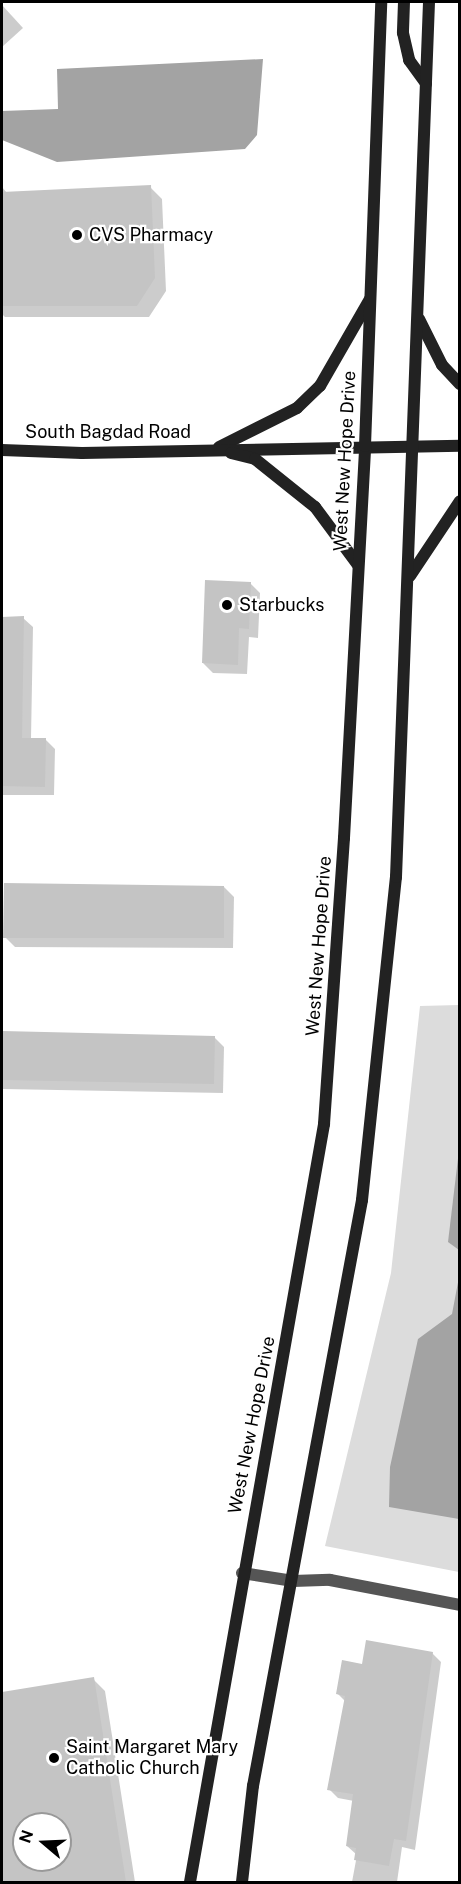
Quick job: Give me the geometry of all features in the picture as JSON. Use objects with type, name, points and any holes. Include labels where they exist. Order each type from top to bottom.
[{"type":"main road","name":"West New Hope Drive","points":[[190,1882],[242,1573],[324,1124],[365,446],[381,2]]},
{"type":"main road","points":[[404,2],[403,33],[409,60],[426,83]]},
{"type":"main road","points":[[242,1882],[253,1786],[362,1200],[396,877],[415,447],[429,2]]},
{"type":"main road","points":[[215,449],[297,408],[320,386],[372,296]]},
{"type":"main road","points":[[418,318],[442,365],[459,384]]},
{"type":"main road","name":"South Bagdad Road","points":[[2,450],[82,453],[459,446]]},
{"type":"main road","points":[[215,449],[255,459],[284,481],[315,507],[358,565]]},
{"type":"main road","points":[[409,577],[459,501]]},
{"type":"street","points":[[242,1573],[292,1581],[330,1580],[459,1605]]},
{"type":"shaded area","points":[[263,59],[257,135],[245,149],[57,162],[2,140],[2,111],[58,109],[57,69]]},
{"type":"shaded area","points":[[459,1005],[459,1572],[325,1546],[391,1273],[420,1006]]},
{"type":"shaded area","points":[[459,1150],[459,1250],[448,1242]]},
{"type":"shaded area","points":[[459,1277],[459,1519],[389,1507],[390,1467],[418,1339],[452,1314]]},
{"type":"building","name":"CVS Pharmacy","points":[[151,185],[155,278],[137,306],[2,306],[2,192]]},
{"type":"building","name":"Starbucks","points":[[205,580],[251,582],[249,629],[239,628],[238,665],[202,663]]},
{"type":"building","points":[[24,616],[22,738],[46,738],[45,787],[2,786],[2,617]]},
{"type":"building","points":[[4,883],[224,886],[224,938],[3,938]]},
{"type":"building","points":[[2,1031],[215,1036],[214,1084],[2,1080]]},
{"type":"building","points":[[366,1640],[433,1652],[406,1841],[394,1839],[389,1866],[354,1860],[356,1848],[346,1846],[353,1794],[327,1790],[345,1696],[336,1694],[342,1660],[362,1664]]},
{"type":"building","name":"Saint Margaret Mary Catholic Church","points":[[94,1677],[126,1882],[2,1882],[2,1692]]},
{"type":"place","name":"CVS Pharmacy","points":[[77,235]]},
{"type":"place","name":"Starbucks","points":[[227,605]]},
{"type":"place","name":"Saint Margaret Mary Catholic Church","points":[[54,1758]]}]
